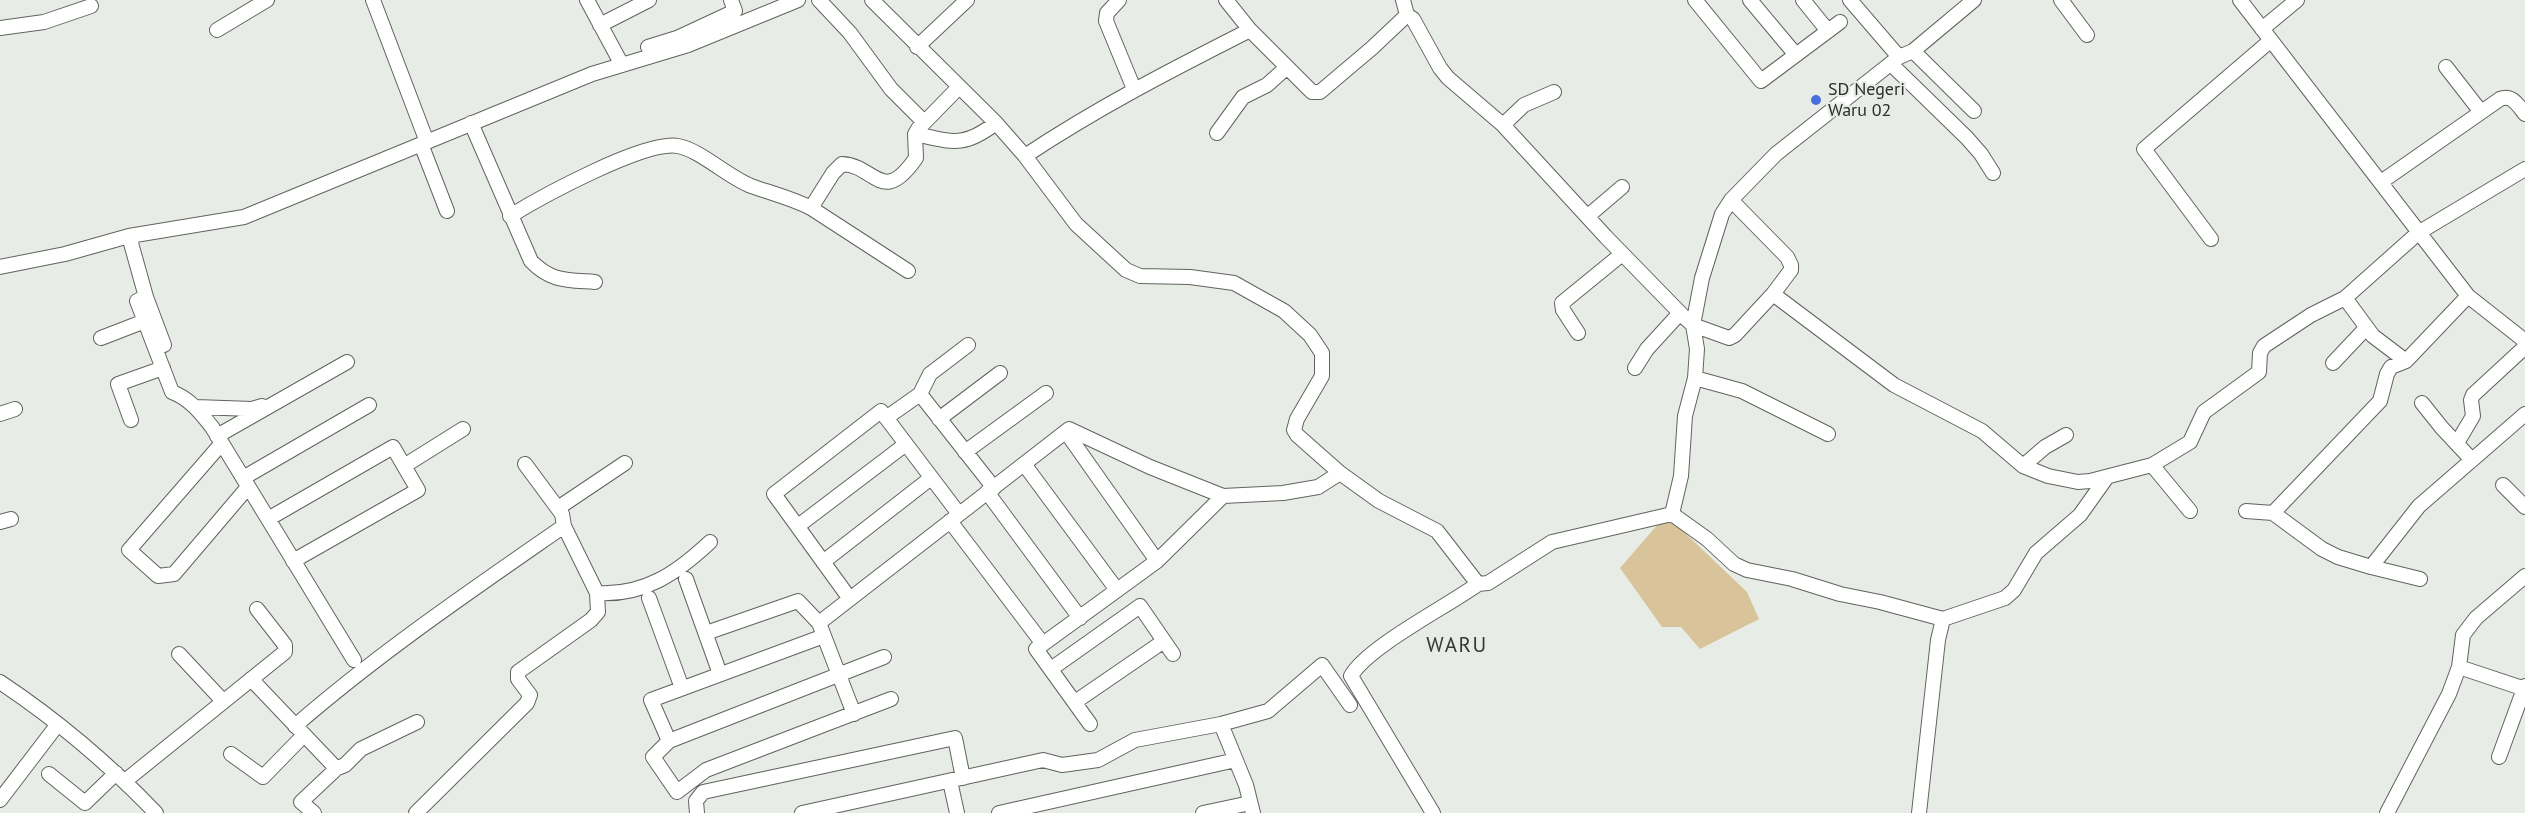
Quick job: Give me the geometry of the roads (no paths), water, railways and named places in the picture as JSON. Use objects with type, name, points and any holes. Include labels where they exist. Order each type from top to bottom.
[{"type":"street","points":[[218,30],[267,0]]},
{"type":"street","points":[[373,0],[447,211]]},
{"type":"street","points":[[586,0],[620,61]]},
{"type":"street","points":[[600,25],[649,0]]},
{"type":"street","points":[[0,267],[65,254],[129,236],[244,217],[677,38],[735,11],[731,0]]},
{"type":"street","points":[[620,61],[688,45],[798,0]]},
{"type":"street","points":[[819,0],[850,33],[891,88],[924,122]]},
{"type":"street","points":[[872,0],[996,123],[1025,156],[1076,224],[1126,270],[1140,276],[1190,277],[1234,283],[1284,311],[1311,334],[1322,352],[1322,376],[1297,419],[1294,430],[1340,473],[1379,501],[1437,531],[1478,584]]},
{"type":"street","points":[[917,47],[967,0]]},
{"type":"street","points":[[1119,0],[1107,13],[1106,21],[1134,89]]},
{"type":"street","points":[[1226,0],[1250,30],[1312,92],[1320,92],[1407,15]]},
{"type":"street","points":[[1403,0],[1407,15],[1413,19],[1448,78],[1503,125],[1622,254],[1693,325],[1732,338],[1773,294],[1791,270],[1791,265],[1787,257],[1731,200]]},
{"type":"street","points":[[1695,0],[1761,81],[1840,22]]},
{"type":"street","points":[[1750,0],[1796,55]]},
{"type":"street","points":[[1803,0],[1828,31]]},
{"type":"street","points":[[1850,0],[1895,61],[1967,138],[1993,173]]},
{"type":"street","points":[[1672,514],[1681,476],[1685,416],[1695,378],[1697,349],[1693,325],[1722,214],[1731,200],[1776,154],[1803,131],[1895,61],[1913,51],[1974,0]]},
{"type":"street","points":[[2061,0],[2086,35]]},
{"type":"street","points":[[2240,0],[2468,296],[2523,338],[2473,394],[2471,400],[2473,416],[2457,442]]},
{"type":"street","points":[[2211,239],[2144,149],[2266,35],[2297,0]]},
{"type":"street","points":[[0,28],[44,22],[91,6]]},
{"type":"street","points":[[1025,156],[1068,127],[1134,89],[1250,30]]},
{"type":"street","points":[[1913,51],[1974,111]]},
{"type":"street","points":[[2446,67],[2481,112]]},
{"type":"street","points":[[1216,133],[1244,97],[1267,85],[1286,68]]},
{"type":"street","points":[[811,208],[842,164],[852,166],[878,181],[893,180],[916,158],[915,134],[959,87]]},
{"type":"street","points":[[1503,125],[1524,105],[1554,92]]},
{"type":"street","points":[[2381,182],[2505,97],[2512,99],[2525,114]]},
{"type":"street","points":[[471,123],[531,261],[542,272],[554,278],[595,282]]},
{"type":"street","points":[[915,134],[951,142],[963,141],[977,137],[996,123]]},
{"type":"street","points":[[510,216],[540,197],[636,154],[670,146],[686,149],[750,185],[794,199],[908,271]]},
{"type":"street","points":[[1773,294],[1894,384],[1982,431],[2024,466],[2048,476],[2078,482],[2152,465],[2190,442],[2204,412],[2256,375],[2260,368],[2260,353],[2264,346],[2311,315],[2345,298],[2418,233],[2525,169]]},
{"type":"street","points":[[1587,216],[1622,187]]},
{"type":"street","points":[[129,236],[146,297],[175,376]]},
{"type":"street","points":[[1578,333],[1563,310],[1562,303],[1622,254]]},
{"type":"street","points":[[2273,513],[2380,401],[2391,367],[2406,361],[2468,296]]},
{"type":"street","points":[[146,297],[137,301],[172,392],[184,397],[196,407],[219,440],[354,660]]},
{"type":"street","points":[[2345,298],[2366,328],[2406,361]]},
{"type":"street","points":[[1635,368],[1647,350],[1680,313]]},
{"type":"street","points":[[101,338],[145,321]]},
{"type":"street","points":[[2333,363],[2366,328]]},
{"type":"street","points":[[886,418],[920,394],[930,374],[968,345]]},
{"type":"street","points":[[347,362],[219,440],[129,550],[158,576],[174,574],[246,483],[369,405]]},
{"type":"street","points":[[131,420],[118,384],[163,368]]},
{"type":"street","points":[[939,418],[1000,373]]},
{"type":"street","points":[[1695,378],[1742,391],[1828,434]]},
{"type":"street","points":[[965,452],[1046,393]]},
{"type":"street","points":[[920,394],[965,452],[1080,618]]},
{"type":"street","points":[[196,407],[252,409],[278,402]]},
{"type":"street","points":[[2422,403],[2472,460]]},
{"type":"street","points":[[0,414],[15,410]]},
{"type":"street","points":[[850,599],[774,494],[881,411],[932,478],[955,518],[1043,644]]},
{"type":"street","points":[[2371,567],[2419,506],[2525,414]]},
{"type":"street","points":[[404,465],[464,429]]},
{"type":"street","points":[[669,741],[651,700],[720,674],[822,629],[850,599],[1069,429],[1150,467],[1223,496],[1283,493],[1318,486],[1340,473]]},
{"type":"street","points":[[1065,432],[1157,561]]},
{"type":"street","points":[[2024,466],[2045,447],[2066,435]]},
{"type":"street","points":[[798,526],[906,444]]},
{"type":"street","points":[[268,519],[393,447],[418,490],[294,561]]},
{"type":"street","points":[[558,508],[624,463]]},
{"type":"street","points":[[416,813],[527,703],[530,695],[518,680],[518,672],[596,616],[599,608],[597,593],[564,526],[562,514],[525,464]]},
{"type":"street","points":[[1024,464],[1118,590]]},
{"type":"street","points":[[2152,465],[2190,511]]},
{"type":"street","points":[[1433,813],[1351,676],[1369,656],[1478,584],[1488,583],[1552,542],[1672,514],[1707,539],[1728,560],[1747,570],[1792,579],[1840,594],[1943,619],[1997,602],[2014,590],[2036,553],[2080,514],[2107,477]]},
{"type":"street","points":[[823,562],[932,478]]},
{"type":"street","points":[[2503,485],[2525,507]]},
{"type":"street","points":[[1090,724],[1036,649],[1157,561],[1223,496]]},
{"type":"street","points":[[2246,511],[2273,513],[2322,549],[2338,557],[2420,579]]},
{"type":"street","points":[[231,754],[263,777],[329,697],[444,610],[564,526]]},
{"type":"street","points":[[597,593],[617,594],[654,584],[684,567],[710,542]]},
{"type":"street","points":[[2388,813],[2449,694],[2460,667],[2463,635],[2466,629],[2525,576]]},
{"type":"street","points":[[686,579],[720,674]]},
{"type":"street","points":[[649,598],[682,688]]},
{"type":"street","points":[[706,633],[798,601],[822,629],[854,714]]},
{"type":"street","points":[[1050,669],[1140,606],[1173,654]]},
{"type":"street","points":[[49,774],[85,803],[121,777],[146,766],[286,649],[257,609]]},
{"type":"street","points":[[1919,813],[1938,640],[1943,619]]},
{"type":"street","points":[[1075,702],[1164,641]]},
{"type":"street","points":[[179,654],[223,701]]},
{"type":"street","points":[[884,657],[669,741],[653,757],[677,792],[706,770],[891,699]]},
{"type":"street","points":[[802,813],[1043,760],[1062,765],[1098,760],[1135,740],[1221,724],[1268,711],[1322,665],[1350,705]]},
{"type":"street","points":[[2460,667],[2525,688],[2499,757]]},
{"type":"street","points":[[251,679],[335,769]]},
{"type":"street","points":[[0,682],[58,724],[121,777],[156,813]]},
{"type":"street","points":[[314,813],[301,802],[335,769],[345,765],[361,749],[417,722]]},
{"type":"street","points":[[0,800],[58,724]]},
{"type":"street","points":[[1203,813],[1252,808],[1221,724]]},
{"type":"street","points":[[697,813],[696,801],[703,792],[955,738],[957,813]]},
{"type":"street","points":[[999,813],[1236,760]]},
{"type":"place","name":"SD Negeri Waru 02","points":[[1816,100]]},
{"type":"district","name":"WARU","points":[[1457,646]]}]
